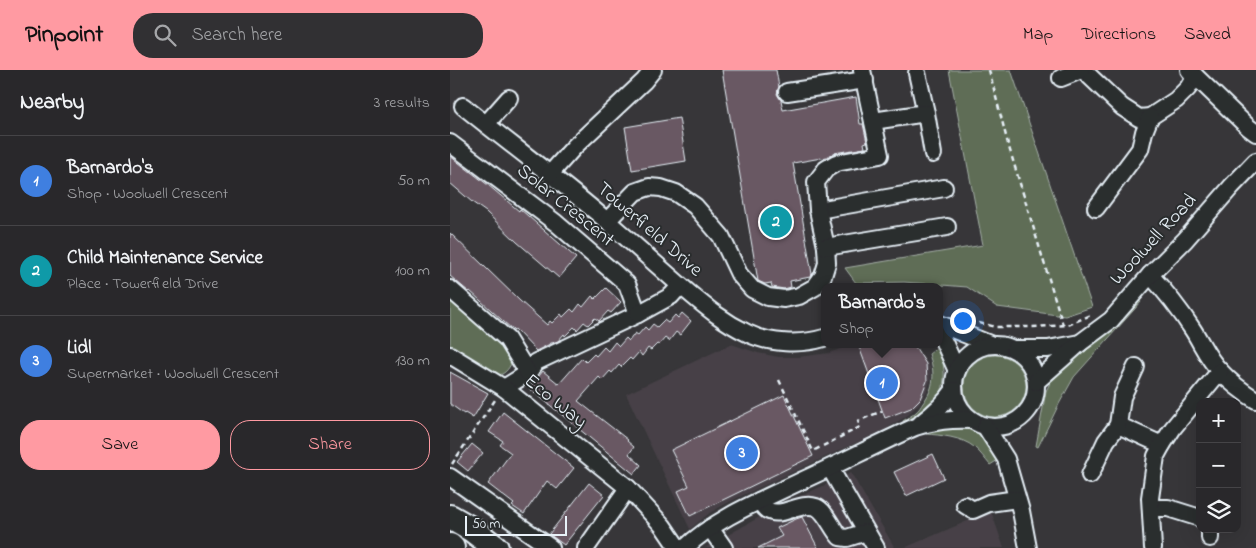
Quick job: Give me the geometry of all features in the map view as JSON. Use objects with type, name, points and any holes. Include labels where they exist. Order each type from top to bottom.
[{"type":"highway","points":[[450,517],[471,529],[496,548]]},
{"type":"street","points":[[550,174],[575,146],[644,81],[653,70]]},
{"type":"street","points":[[1061,78],[1082,70],[1122,107],[1139,118],[1150,117],[1176,100],[1188,88],[1192,73],[1248,127],[1256,132]]},
{"type":"street","points":[[917,73],[933,154]]},
{"type":"street","points":[[607,221],[635,192],[649,187],[661,188],[676,193],[695,206],[721,236],[739,274],[752,289],[768,297],[784,299],[799,296],[815,287],[823,276],[827,262],[826,247],[818,210],[816,182],[826,169],[836,163],[880,155],[863,75],[787,92]]},
{"type":"street","points":[[486,124],[509,98]]},
{"type":"street","name":"Towerfield Drive","points":[[463,106],[550,174],[607,221],[680,286],[719,317],[748,334],[771,341],[798,342],[821,339]]},
{"type":"street","points":[[873,121],[926,113]]},
{"type":"street","points":[[1096,208],[1140,149],[1150,117]]},
{"type":"street","name":"Solar Crescent","points":[[450,143],[556,223],[627,284],[638,314]]},
{"type":"street","name":"Woolwell Road","points":[[1036,382],[1080,343],[1111,320],[1150,275],[1185,240],[1256,161]]},
{"type":"street","points":[[818,210],[944,188]]},
{"type":"street","points":[[826,247],[947,227]]},
{"type":"street","points":[[1150,275],[1179,308],[1205,353],[1220,371],[1256,399]]},
{"type":"street","points":[[504,388],[528,373],[536,362],[638,314],[671,296],[680,286]]},
{"type":"street","points":[[450,289],[507,339],[528,373]]},
{"type":"street","points":[[915,427],[936,421],[956,419],[1003,427],[1020,420],[1032,406],[1036,394],[1034,372],[1029,363],[1014,349],[992,345],[943,325]]},
{"type":"street","points":[[943,342],[957,371]]},
{"type":"street","name":"Woolwell Road","points":[[1014,349],[1048,350],[1080,343]]},
{"type":"street","points":[[992,345],[970,353],[962,361],[954,380],[954,390],[956,400],[967,417],[978,423],[1006,459],[1019,505],[1028,548]]},
{"type":"street","name":"Eco Way","points":[[450,355],[504,388],[628,488],[663,526],[678,548]]},
{"type":"street","points":[[1090,475],[1106,441],[1118,425],[1122,398],[1136,367]]},
{"type":"street","points":[[1152,548],[1150,498],[1156,456],[1191,405],[1220,371]]},
{"type":"street","points":[[684,548],[697,536],[737,512],[915,427],[934,414],[954,390]]},
{"type":"street","points":[[1118,425],[1162,445]]},
{"type":"street","points":[[830,468],[876,548]]},
{"type":"street","points":[[450,477],[551,548]]},
{"type":"street","points":[[586,548],[628,488]]},
{"type":"street","points":[[759,501],[766,510],[779,513],[796,507],[816,507],[825,514],[840,537],[847,538],[866,532]]},
{"type":"street","points":[[965,505],[973,510],[989,503],[1019,505]]},
{"type":"street","points":[[1151,508],[1168,508],[1196,517]]},
{"type":"street","points":[[710,528],[724,548]]},
{"type":"path","points":[[979,322],[996,327],[1063,325],[1008,144],[989,70]]},
{"type":"path","points":[[779,380],[813,451],[860,427],[858,421],[882,411]]},
{"type":"path","points":[[450,468],[504,388]]},
{"type":"shaded area","points":[[731,344],[758,353],[779,357],[798,357],[829,353],[842,348],[916,348],[930,367],[931,379],[920,403],[908,415],[886,429],[733,500],[711,512],[690,529],[626,394]]},
{"type":"shaded area","points":[[851,473],[895,548],[705,548],[779,506]]},
{"type":"shaded area","points":[[991,511],[1004,548],[904,548]]},
{"type":"green space","points":[[949,70],[1011,70],[1092,307],[1065,316],[997,307],[967,287],[943,285],[943,283],[856,283],[845,268],[983,245]]},
{"type":"green space","points":[[450,301],[489,335],[491,333],[510,352],[512,362],[504,373],[496,376],[450,348]]},
{"type":"green space","points":[[1138,301],[1141,302],[1074,377],[1038,447],[1036,446],[1046,391],[1054,375],[1106,335]]},
{"type":"green space","points":[[938,348],[944,374],[941,392],[938,400],[925,414],[918,419],[904,424],[903,421],[918,410],[930,391],[933,373],[929,354]]},
{"type":"green space","points":[[995,355],[1012,360],[1017,364],[1021,369],[1026,386],[1021,403],[1017,408],[1012,412],[995,417],[978,412],[973,408],[969,403],[964,386],[969,369],[973,364],[978,360]]},
{"type":"green space","points":[[959,426],[974,431],[983,438],[998,460],[990,465],[974,447],[963,441],[951,437],[926,434],[932,429]]},
{"type":"building","points":[[722,70],[776,70],[779,87],[777,94],[781,100],[783,110],[856,97],[860,124],[863,124],[867,142],[864,143],[865,148],[793,163],[812,274],[810,277],[790,281],[791,287],[784,289],[772,287],[771,283],[765,284],[758,281]]},
{"type":"building","points":[[679,118],[686,161],[632,170],[625,127]]},
{"type":"building","points":[[450,156],[519,211],[520,209],[576,258],[559,278],[486,212],[450,183]]},
{"type":"building","points":[[450,233],[547,325],[550,321],[552,323],[561,314],[563,317],[571,309],[574,312],[580,304],[583,307],[592,296],[595,299],[606,288],[621,302],[611,313],[608,311],[599,321],[595,318],[588,325],[584,322],[577,330],[574,327],[558,341],[536,351],[515,329],[514,331],[470,291],[450,276]]},
{"type":"building","points":[[682,313],[691,321],[680,335],[676,332],[669,341],[665,338],[651,350],[648,348],[642,356],[639,352],[632,360],[630,358],[621,367],[619,365],[612,373],[610,371],[602,380],[599,377],[578,401],[628,440],[634,447],[629,454],[641,465],[634,474],[529,388],[543,371],[559,384],[582,358],[586,362],[594,354],[596,356],[604,347],[608,351],[615,342],[619,346],[626,338],[629,341],[635,333],[638,335],[645,327],[648,330],[653,324],[657,327],[664,320],[668,323],[675,315],[678,318]]},
{"type":"building","points":[[859,348],[916,348],[926,364],[927,381],[920,399],[911,408],[885,418]]},
{"type":"building","points":[[450,372],[488,393],[473,418],[450,404]]},
{"type":"building","points":[[784,395],[813,456],[690,516],[678,491],[689,486],[671,450]]},
{"type":"building","points":[[503,412],[574,468],[557,489],[547,481],[524,514],[512,506],[514,504],[488,484],[511,453],[500,445],[503,441],[489,432]]},
{"type":"building","points":[[472,444],[483,453],[468,471],[457,462]]},
{"type":"building","points":[[933,454],[944,478],[906,496],[894,472]]},
{"type":"building","points":[[589,483],[604,495],[564,545],[549,534]]},
{"type":"building","points":[[802,517],[818,548],[758,548],[782,536],[777,528]]},
{"type":"place","name":"Child Maintenance Service","points":[[776,222]]},
{"type":"place","name":"Barnardo's","points":[[882,383]]},
{"type":"place","name":"Lidl","points":[[742,453]]}]
